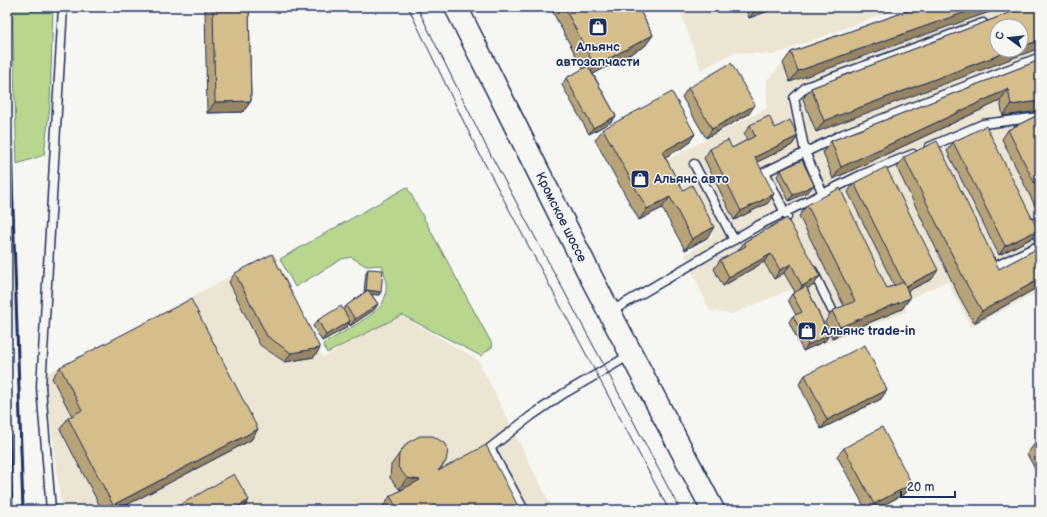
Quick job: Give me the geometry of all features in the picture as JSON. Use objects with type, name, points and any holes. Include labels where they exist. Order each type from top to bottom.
[{"type":"main road","name":"Кромское шоссе","points":[[456,7],[609,312],[713,510]]},
{"type":"lane","points":[[51,510],[41,387],[63,7]]},
{"type":"lane","points":[[823,194],[805,152],[794,98],[806,87],[989,20]]},
{"type":"lane","points":[[791,227],[764,172],[843,134],[1040,57]]},
{"type":"lane","points":[[609,312],[759,225],[823,194],[838,191],[985,128],[1040,117]]},
{"type":"lane","points":[[694,164],[734,240]]},
{"type":"lane","points":[[1027,213],[1040,240]]},
{"type":"lane","points":[[987,252],[994,267],[1040,245]]},
{"type":"lane","points":[[808,261],[832,310]]},
{"type":"lane","points":[[524,510],[490,448],[531,416],[563,394],[631,355]]},
{"type":"shaded area","points":[[679,7],[902,7],[773,55],[734,52],[701,70]]},
{"type":"shaded area","points":[[944,7],[1040,7],[1040,291],[971,327],[947,281],[903,302],[907,311],[822,345],[795,288],[732,314],[710,311],[685,255],[713,237],[667,160],[767,108],[767,80],[783,63]]},
{"type":"shaded area","points":[[274,253],[323,358],[397,313],[478,360],[553,510],[62,510],[44,375]]},
{"type":"green space","points":[[12,7],[53,7],[50,105],[44,155],[17,164]]},
{"type":"green space","points":[[407,187],[493,346],[481,356],[402,315],[327,353],[323,344],[372,314],[382,304],[386,295],[386,279],[382,265],[366,266],[351,257],[342,259],[295,287],[280,259]]},
{"type":"building","points":[[213,7],[249,7],[251,101],[215,102]]},
{"type":"building","name":"Альянс автозапчасти","points":[[564,7],[638,7],[653,35],[595,66]]},
{"type":"building","points":[[919,7],[980,7],[798,71],[791,52]]},
{"type":"building","points":[[1025,7],[1040,7],[1040,40],[1029,44],[1029,18],[996,18]]},
{"type":"building","points":[[989,21],[989,58],[991,58],[824,121],[811,88]]},
{"type":"building","points":[[1040,60],[1040,101],[1011,105],[1008,89],[841,167],[831,141]]},
{"type":"building","points":[[731,63],[755,105],[712,129],[688,88]]},
{"type":"building","points":[[588,66],[616,116],[593,128],[566,78]]},
{"type":"building","name":"Альянс авто","points":[[672,92],[695,134],[662,152],[683,190],[692,185],[714,227],[692,239],[670,197],[647,209],[603,129]]},
{"type":"building","points":[[1040,114],[1040,194],[1008,130]]},
{"type":"building","points":[[769,116],[775,128],[790,120],[798,136],[755,157],[774,194],[741,211],[710,149],[728,140],[732,148],[755,136],[750,125]]},
{"type":"building","points":[[986,126],[1038,230],[1005,246],[953,142]]},
{"type":"building","points":[[937,141],[999,269],[1040,247],[1040,279],[982,311],[967,285],[904,157]]},
{"type":"building","points":[[802,160],[814,185],[793,195],[781,170]]},
{"type":"building","points":[[886,167],[938,270],[906,286],[854,183]]},
{"type":"building","points":[[840,188],[887,288],[904,282],[910,298],[840,327],[832,311],[855,301],[807,205]]},
{"type":"building","points":[[787,218],[820,276],[802,286],[791,264],[780,270],[771,254],[729,277],[720,260],[746,246],[744,242]]},
{"type":"building","points":[[272,254],[320,348],[291,353],[267,336],[235,273]]},
{"type":"building","points":[[368,269],[383,270],[381,292],[366,290]]},
{"type":"building","name":"Альянс trade-in","points":[[806,286],[829,335],[808,345],[793,316],[802,312],[792,294]]},
{"type":"building","points":[[368,290],[378,304],[355,319],[346,306]]},
{"type":"building","points":[[191,299],[258,429],[113,505],[68,418],[82,410],[60,367]]},
{"type":"building","points":[[341,306],[350,321],[326,335],[318,320]]},
{"type":"building","points":[[865,345],[887,390],[827,420],[805,375]]},
{"type":"building","points":[[882,427],[912,484],[874,504],[844,448]]},
{"type":"building","points":[[420,436],[433,436],[444,443],[448,450],[446,461],[438,471],[486,445],[520,510],[398,510],[390,496],[420,480],[407,478],[398,467],[399,454],[407,443]]},
{"type":"building","points":[[1040,440],[1040,452],[1035,443]]},
{"type":"building","points":[[234,474],[249,500],[239,506],[241,510],[171,510]]},
{"type":"tram line","points":[[408,7],[478,151],[669,510]]},
{"type":"tram line","points":[[417,7],[486,146],[680,510]]},
{"type":"railway","points":[[7,27],[23,510]]},
{"type":"railway","points":[[7,360],[12,510]]},
{"type":"place","name":"Альянс автозапчасти","points":[[598,27]]},
{"type":"place","name":"Альянс авто","points":[[640,179]]},
{"type":"place","name":"Альянс trade-in","points":[[807,331]]}]
